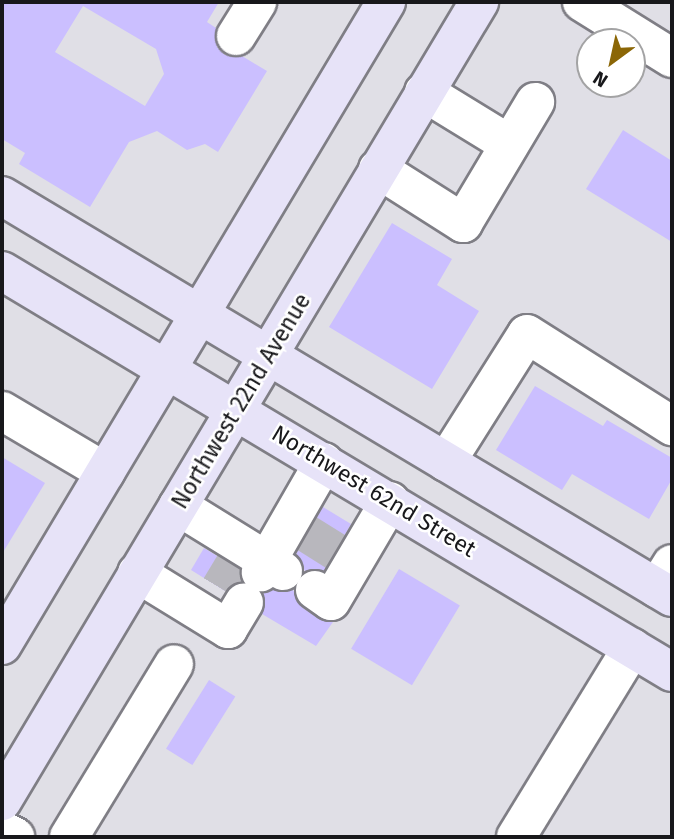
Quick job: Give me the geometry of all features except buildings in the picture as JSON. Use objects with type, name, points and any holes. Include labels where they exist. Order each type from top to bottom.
[{"type":"main road","points":[[2,645],[386,2]]},
{"type":"main road","name":"Northwest 22nd Avenue","points":[[2,800],[479,2]]},
{"type":"main road","points":[[2,196],[446,462],[667,583]]},
{"type":"main road","name":"Northwest 62nd Street","points":[[2,271],[238,408],[672,672]]},
{"type":"street","points":[[236,36],[257,2]]},
{"type":"street","points":[[582,2],[672,58]]},
{"type":"street","points":[[424,92],[509,144]]},
{"type":"street","points":[[378,169],[463,223],[536,102]]},
{"type":"street","points":[[446,462],[527,334],[672,426]]},
{"type":"street","points":[[2,411],[105,472]]},
{"type":"street","points":[[137,573],[240,575],[331,601],[322,543],[324,462]]},
{"type":"street","points":[[240,575],[322,543],[390,501]]},
{"type":"street","points":[[178,506],[240,575]]},
{"type":"street","points":[[516,837],[632,648]]},
{"type":"street","points":[[69,837],[174,664]]},
{"type":"street","points":[[2,830],[15,837]]},
{"type":"tunnel","points":[[306,533],[337,552]]},
{"type":"tunnel","points":[[220,588],[238,558]]}]
